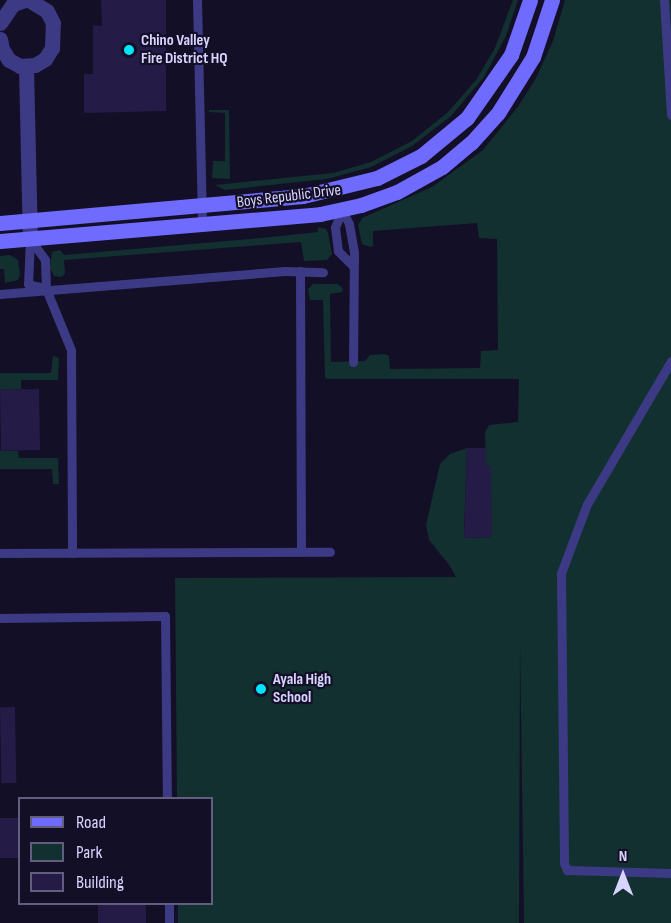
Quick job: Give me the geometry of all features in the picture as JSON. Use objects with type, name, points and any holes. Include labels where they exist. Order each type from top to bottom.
[{"type":"main road","name":"Boys Republic Drive","points":[[0,223],[331,191],[377,178],[421,156],[466,118],[499,75],[518,38],[530,0]]},
{"type":"main road","name":"Boys Republic Drive","points":[[0,241],[202,225],[342,210],[379,199],[426,177],[482,132],[525,73],[542,36],[552,0]]},
{"type":"street","points":[[0,23],[13,4],[27,0],[48,11],[54,36],[52,48],[45,59],[26,67],[9,60],[2,49],[0,39]]},
{"type":"street","points":[[26,67],[30,239]]},
{"type":"lane","points":[[197,0],[202,225]]},
{"type":"lane","points":[[664,0],[671,115]]},
{"type":"lane","points":[[342,210],[335,227],[338,251],[352,265]]},
{"type":"lane","points":[[342,210],[349,224],[354,252],[352,265],[353,362]]},
{"type":"lane","points":[[30,239],[28,284],[46,289]]},
{"type":"lane","points":[[30,239],[45,260],[46,289],[71,350],[72,553]]},
{"type":"lane","points":[[300,271],[301,552]]},
{"type":"lane","points":[[0,294],[300,271],[323,272]]},
{"type":"lane","points":[[671,362],[587,504],[561,573],[561,691],[564,863],[567,870],[671,873]]},
{"type":"lane","points":[[0,553],[330,552]]},
{"type":"lane","points":[[0,618],[165,616],[167,797]]},
{"type":"lane","points":[[168,905],[169,923]]},
{"type":"green space","points":[[513,0],[518,0],[506,36],[484,77],[451,116],[412,146],[371,167],[327,179],[225,190],[215,185],[333,173],[371,162],[412,141],[448,112],[476,80],[495,48]]},
{"type":"green space","points":[[565,0],[671,0],[671,923],[524,923],[520,643],[519,923],[178,923],[178,905],[213,905],[213,797],[177,797],[175,578],[456,577],[429,540],[426,525],[440,464],[450,454],[467,448],[464,533],[466,538],[491,537],[491,467],[486,465],[485,432],[489,425],[518,422],[519,379],[325,378],[323,300],[310,300],[308,289],[313,284],[338,284],[343,289],[342,292],[330,294],[331,362],[365,361],[370,355],[385,354],[389,356],[390,369],[480,368],[481,351],[498,350],[497,239],[479,238],[477,223],[373,231],[373,246],[370,247],[362,244],[358,225],[362,218],[432,187],[483,150],[517,108],[535,80],[553,41]]},
{"type":"green space","points":[[209,110],[229,110],[230,179],[212,178],[213,161],[225,161],[225,113],[209,112]]},
{"type":"green space","points":[[318,227],[326,229],[328,233],[332,254],[327,260],[304,261],[301,242],[64,260],[65,274],[61,277],[54,276],[50,268],[52,252],[60,250],[64,255],[261,238],[318,232]]},
{"type":"green space","points":[[10,255],[18,260],[20,275],[18,280],[5,283],[4,269],[0,269],[0,256]]},
{"type":"green space","points":[[53,356],[59,358],[58,380],[21,380],[21,389],[0,390],[0,373],[51,373]]},
{"type":"green space","points":[[0,451],[18,451],[19,458],[58,458],[59,484],[53,484],[52,469],[0,469]]},
{"type":"building","name":"Chino Valley Fire District HQ","points":[[101,0],[166,0],[166,111],[84,113],[84,74],[93,74],[93,25],[102,26]]},
{"type":"building","points":[[39,389],[40,450],[1,451],[0,390]]},
{"type":"building","points":[[467,448],[486,448],[486,465],[491,467],[492,537],[464,538]]},
{"type":"building","points":[[0,707],[15,707],[16,783],[1,783]]},
{"type":"building","points":[[0,818],[18,818],[18,858],[0,858]]},
{"type":"building","points":[[98,905],[146,905],[146,923],[98,923]]},
{"type":"place","name":"Chino Valley Fire District HQ","points":[[129,50]]},
{"type":"place","name":"Ayala High School","points":[[261,689]]}]
